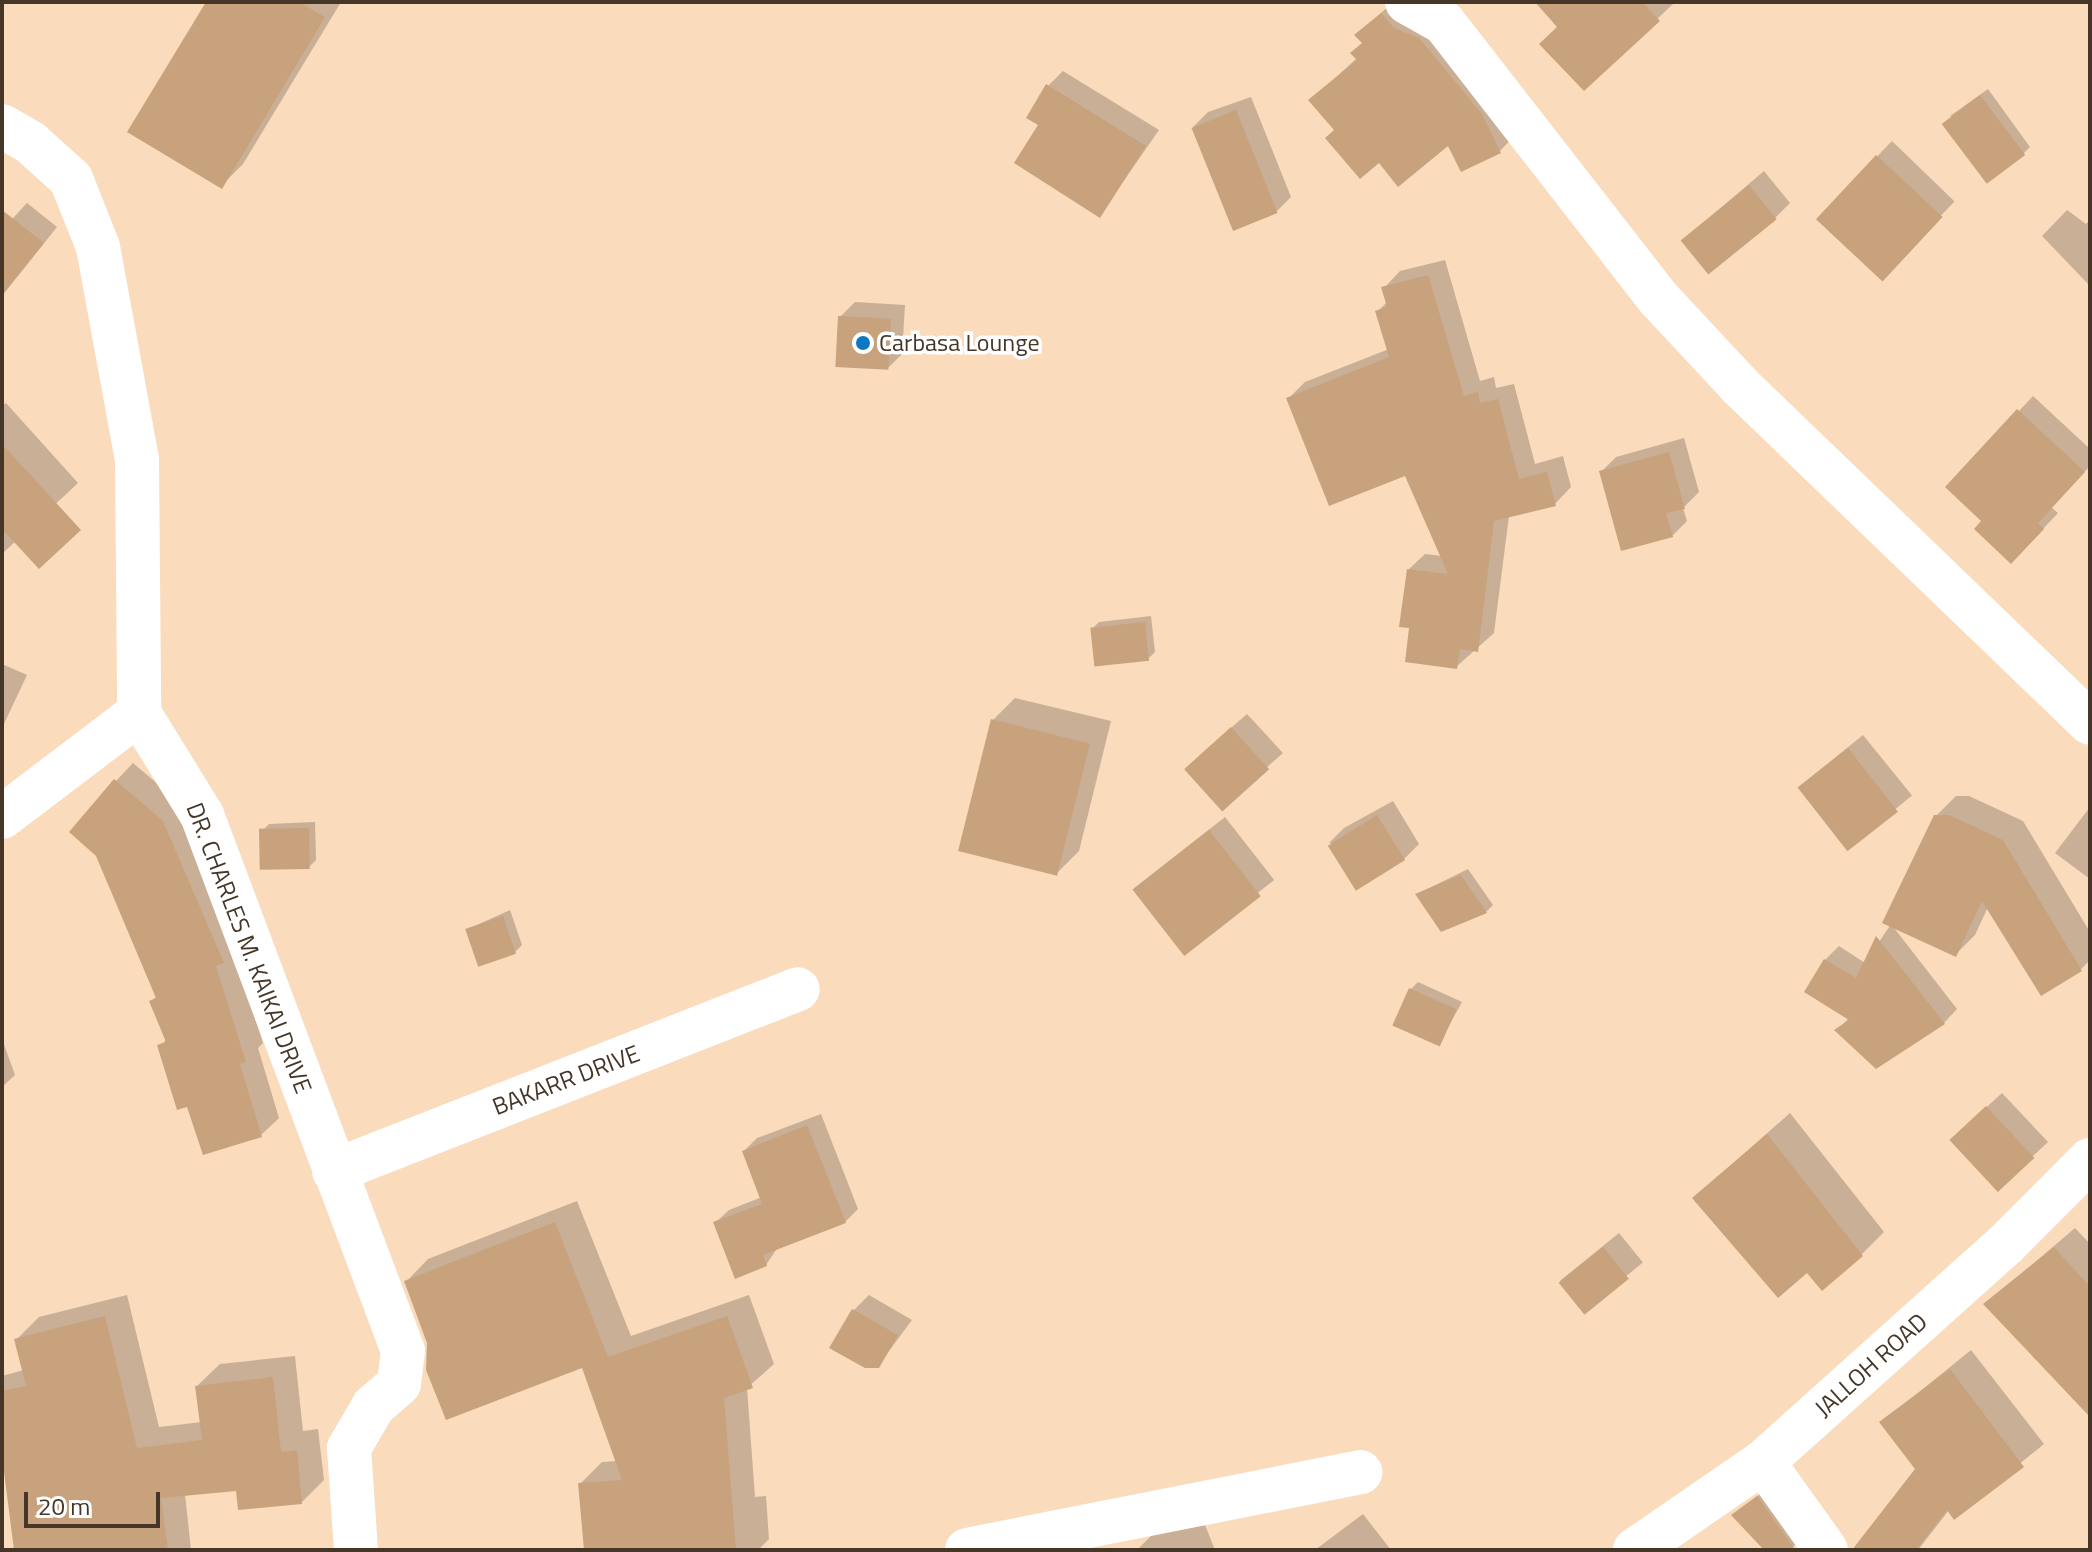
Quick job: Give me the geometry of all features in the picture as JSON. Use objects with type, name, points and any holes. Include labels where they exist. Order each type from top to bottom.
[{"type":"street","points":[[1407,2],[1454,13],[1659,299],[1741,387],[2090,723]]},
{"type":"street","points":[[2,126],[31,143],[71,179],[98,247],[137,460],[139,713],[2,817]]},
{"type":"street","name":"DR. CHARLES M. KAIKAI DRIVE","points":[[139,713],[202,815],[334,1171],[394,1315],[403,1351],[399,1384],[373,1407],[349,1448],[356,1550]]},
{"type":"street","name":"BAKARR DRIVE","points":[[334,1171],[798,989]]},
{"type":"street","name":"JALLOH ROAD","points":[[1635,1550],[1763,1462],[2006,1244],[2090,1160]]},
{"type":"street","points":[[1763,1462],[1826,1550]]},
{"type":"street","points":[[967,1550],[1360,1472]]},
{"type":"building","points":[[206,2],[299,2],[325,17],[222,189],[127,132]]},
{"type":"building","points":[[1535,2],[1642,2],[1660,21],[1584,91],[1539,44],[1557,27]]},
{"type":"building","points":[[1381,13],[1394,28],[1419,38],[1482,114],[1501,153],[1461,172],[1448,146],[1398,187],[1379,163],[1360,179],[1325,138],[1334,130],[1308,100],[1357,60],[1350,53],[1362,43],[1354,35]]},
{"type":"building","points":[[1046,84],[1146,146],[1100,218],[1014,163],[1038,125],[1026,118]]},
{"type":"building","points":[[1980,95],[2025,155],[1987,184],[1942,124]]},
{"type":"building","points":[[1236,110],[1278,213],[1233,231],[1191,128]]},
{"type":"building","points":[[1876,155],[1943,217],[1883,281],[1816,219]]},
{"type":"building","points":[[1749,185],[1777,219],[1708,275],[1681,240]]},
{"type":"building","points":[[2,210],[44,243],[2,295]]},
{"type":"building","points":[[1428,275],[1464,396],[1478,392],[1480,403],[1498,399],[1519,479],[1547,472],[1556,506],[1494,521],[1478,652],[1460,649],[1457,669],[1405,662],[1409,628],[1399,627],[1407,569],[1448,574],[1405,476],[1329,506],[1286,398],[1389,357],[1375,311],[1387,307],[1381,287]]},
{"type":"building","name":"Carbasa Lounge","points":[[838,316],[891,319],[888,370],[835,367]]},
{"type":"building","points":[[2017,409],[2085,472],[2038,523],[2044,529],[2011,564],[1974,529],[1981,521],[1945,487]]},
{"type":"building","points":[[2,444],[81,530],[39,569],[2,529]]},
{"type":"building","points":[[1669,452],[1685,509],[1666,513],[1673,537],[1621,551],[1599,471]]},
{"type":"building","points":[[1145,622],[1149,661],[1094,667],[1090,628]]},
{"type":"building","points":[[991,719],[1090,744],[1057,876],[958,851]]},
{"type":"building","points":[[1231,727],[1269,769],[1222,812],[1184,769]]},
{"type":"building","points":[[1848,748],[1898,812],[1847,851],[1798,787]]},
{"type":"building","points":[[114,779],[163,821],[224,963],[216,966],[246,1062],[240,1064],[262,1137],[203,1155],[187,1107],[177,1110],[157,1045],[166,1042],[149,1001],[156,998],[96,856],[69,832]]},
{"type":"building","points":[[1377,815],[1405,860],[1356,891],[1328,846]]},
{"type":"building","points":[[1934,815],[1949,815],[2003,840],[2082,971],[2041,996],[1982,901],[1956,957],[1882,923]]},
{"type":"building","points":[[309,828],[310,869],[260,870],[259,829]]},
{"type":"building","points":[[1209,830],[1261,896],[1184,956],[1133,890]]},
{"type":"building","points":[[1461,875],[1487,913],[1441,932],[1415,894]]},
{"type":"building","points":[[503,916],[516,954],[478,967],[465,929]]},
{"type":"building","points":[[1876,936],[1945,1024],[1876,1069],[1834,1030],[1849,1020],[1804,992],[1824,959],[1856,978]]},
{"type":"building","points":[[1409,988],[1457,1009],[1440,1047],[1392,1025]]},
{"type":"building","points":[[1986,1106],[2034,1158],[1998,1192],[1949,1140]]},
{"type":"building","points":[[807,1125],[846,1223],[763,1255],[767,1266],[735,1279],[713,1222],[762,1204],[742,1151]]},
{"type":"building","points":[[1767,1134],[1863,1256],[1822,1291],[1807,1273],[1778,1298],[1692,1198]]},
{"type":"building","points":[[555,1222],[608,1357],[727,1316],[753,1388],[724,1398],[736,1550],[584,1550],[578,1483],[622,1480],[582,1368],[446,1420],[426,1370],[427,1343],[404,1281]]},
{"type":"building","points":[[1603,1247],[1629,1279],[1585,1315],[1559,1283]]},
{"type":"building","points":[[2054,1247],[2090,1287],[2090,1417],[1983,1304]]},
{"type":"building","points":[[852,1309],[898,1335],[879,1368],[865,1368],[829,1348]]},
{"type":"building","points":[[105,1316],[137,1448],[202,1440],[195,1386],[273,1377],[281,1452],[297,1450],[302,1504],[238,1510],[236,1491],[161,1498],[168,1550],[14,1550],[2,1456],[2,1391],[26,1386],[14,1339]]},
{"type":"building","points":[[1950,1369],[2024,1467],[1954,1520],[1947,1510],[1916,1550],[1852,1550],[1915,1469],[1879,1422]]},
{"type":"building","points":[[1757,1496],[1795,1550],[1764,1550],[1731,1515]]},
{"type":"place","name":"Carbasa Lounge","points":[[863,343]]}]
